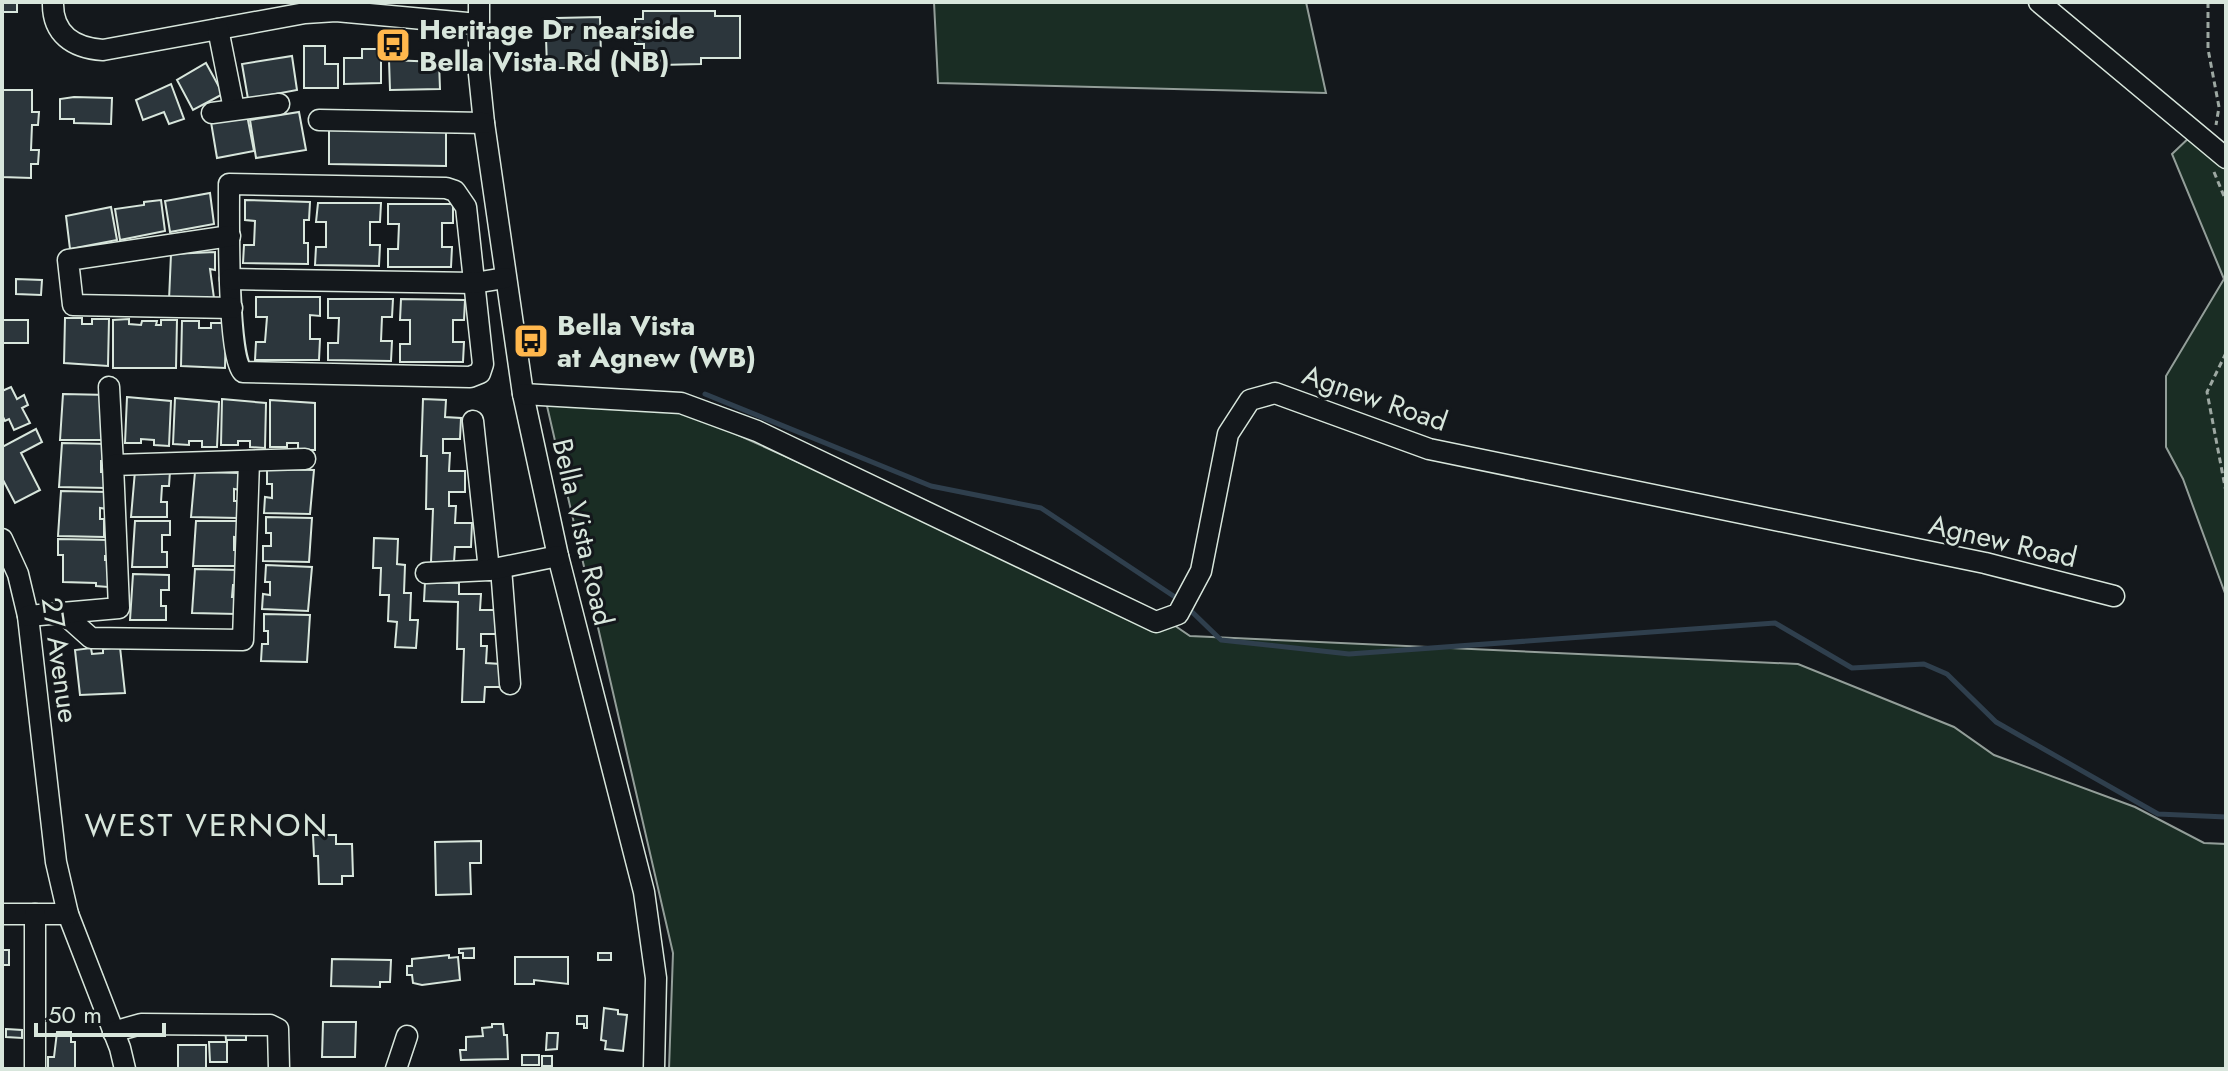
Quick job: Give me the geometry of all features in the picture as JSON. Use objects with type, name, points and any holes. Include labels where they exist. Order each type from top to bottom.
[{"type":"street","points":[[53,2],[55,22],[60,32],[69,41],[89,49],[119,49],[305,13],[336,11],[478,24]]},
{"type":"street","name":"Bella Vista Road","points":[[479,2],[479,74],[484,123],[523,394],[558,556],[644,892],[656,978],[654,1069]]},
{"type":"street","points":[[2039,2],[2220,153]]},
{"type":"street","points":[[218,29],[234,109]]},
{"type":"street","points":[[212,113],[279,104]]},
{"type":"street","points":[[319,120],[484,123]]},
{"type":"street","points":[[229,184],[446,188],[455,191],[466,207],[483,364],[480,373],[470,377],[243,372],[238,368],[236,358],[230,236],[229,184]]},
{"type":"street","points":[[230,236],[68,260],[73,305],[232,308]]},
{"type":"street","points":[[230,279],[474,283],[505,278]]},
{"type":"street","points":[[28,616],[119,608],[109,387]]},
{"type":"street","name":"Agnew Road","points":[[523,394],[681,403],[757,431],[1156,622],[1178,614],[1201,571],[1228,434],[1250,400],[1275,393],[1429,449],[1985,563],[2114,596]]},
{"type":"street","points":[[473,421],[510,684]]},
{"type":"street","points":[[113,465],[305,459]]},
{"type":"street","points":[[64,614],[91,638],[243,640],[249,461]]},
{"type":"street","name":"27 Avenue","points":[[2,539],[18,574],[28,616],[56,862],[68,914],[125,1069]]},
{"type":"street","points":[[426,573],[495,569],[558,556]]},
{"type":"street","points":[[2,914],[68,914]]},
{"type":"street","points":[[35,914],[35,1069]]},
{"type":"street","points":[[113,1032],[141,1024],[270,1025],[278,1029],[279,1069]]},
{"type":"street","points":[[396,1069],[407,1036]]},
{"type":"path","points":[[2208,2],[2208,49],[2219,107],[2220,153],[2211,165],[2226,201]]},
{"type":"path","points":[[2226,353],[2207,392],[2226,492]]},
{"type":"green space","points":[[934,2],[1306,2],[1326,93],[938,83]]},
{"type":"green space","points":[[2193,134],[2226,169],[2226,596],[2183,479],[2166,447],[2166,376],[2224,279],[2172,154]]},
{"type":"green space","points":[[544,393],[680,409],[1157,623],[1168,621],[1190,636],[1798,664],[1954,727],[1994,755],[2135,807],[2204,843],[2226,844],[2226,1069],[669,1069],[673,953]]},
{"type":"building","points":[[2,2],[17,2],[17,12],[2,12]]},
{"type":"building","points":[[643,11],[715,11],[715,16],[740,16],[740,58],[701,58],[701,64],[661,65],[661,52],[644,52],[644,44],[635,44],[635,19],[643,19]]},
{"type":"building","points":[[600,17],[601,56],[571,56],[571,68],[547,68],[546,37],[555,37],[557,18]]},
{"type":"building","points":[[304,46],[325,46],[325,64],[338,64],[338,88],[304,88]]},
{"type":"building","points":[[362,49],[381,49],[381,83],[344,84],[344,58],[362,58]]},
{"type":"building","points":[[292,56],[297,90],[248,99],[242,64]]},
{"type":"building","points":[[389,60],[439,62],[440,89],[390,90]]},
{"type":"building","points":[[206,63],[223,94],[193,110],[177,80]]},
{"type":"building","points":[[171,84],[184,119],[169,124],[164,112],[143,120],[136,100]]},
{"type":"building","points":[[2,90],[32,90],[32,112],[39,112],[38,125],[32,125],[31,150],[39,150],[38,164],[31,164],[31,178],[2,177]]},
{"type":"building","points":[[112,98],[111,124],[74,123],[74,119],[60,119],[60,99]]},
{"type":"building","points":[[299,112],[306,150],[256,158],[250,120]]},
{"type":"building","points":[[247,115],[254,151],[217,158],[211,122]]},
{"type":"building","points":[[329,128],[446,131],[446,166],[329,164]]},
{"type":"building","points":[[210,193],[214,224],[170,232],[165,201]]},
{"type":"building","points":[[161,200],[165,231],[120,240],[115,209]]},
{"type":"building","points":[[245,200],[310,202],[309,220],[304,220],[308,264],[243,263],[244,245],[254,245],[255,221],[245,220]]},
{"type":"building","points":[[318,203],[381,203],[380,222],[370,222],[370,245],[380,245],[379,266],[315,265],[316,247],[326,247],[326,222],[316,222]]},
{"type":"building","points":[[388,204],[453,204],[453,223],[442,223],[442,247],[452,247],[451,267],[388,267],[388,249],[398,249],[399,224],[388,224]]},
{"type":"building","points":[[111,207],[117,240],[70,249],[66,216]]},
{"type":"building","points":[[215,252],[215,270],[210,269],[214,298],[169,300],[171,254]]},
{"type":"building","points":[[16,279],[42,280],[41,295],[16,294]]},
{"type":"building","points":[[256,297],[320,297],[320,316],[310,315],[310,339],[320,339],[319,360],[255,360],[256,342],[265,342],[267,317],[256,317]]},
{"type":"building","points":[[328,299],[393,299],[392,317],[382,317],[381,341],[392,341],[391,361],[328,360],[328,343],[338,343],[339,318],[328,318]]},
{"type":"building","points":[[401,299],[465,300],[464,320],[453,320],[453,342],[464,342],[463,362],[400,362],[400,344],[410,344],[410,320],[400,320]]},
{"type":"building","points":[[65,318],[82,318],[82,324],[92,324],[92,319],[109,319],[108,366],[64,363]]},
{"type":"building","points":[[129,319],[129,324],[141,325],[142,321],[157,321],[156,325],[161,325],[161,320],[177,320],[176,368],[113,368],[113,320]]},
{"type":"building","points":[[2,320],[28,320],[28,343],[2,343]]},
{"type":"building","points":[[182,321],[199,321],[199,328],[211,328],[211,323],[226,323],[225,368],[181,366]]},
{"type":"building","points":[[11,387],[17,399],[24,395],[28,405],[22,408],[30,423],[14,430],[9,419],[5,421],[2,415],[2,391]]},
{"type":"building","points":[[63,394],[109,395],[106,440],[60,440]]},
{"type":"building","points":[[127,397],[171,401],[169,446],[154,445],[154,440],[141,439],[141,443],[125,443]]},
{"type":"building","points":[[175,398],[219,402],[217,447],[202,447],[202,441],[189,441],[189,445],[173,444]]},
{"type":"building","points":[[222,399],[266,403],[265,448],[250,447],[250,441],[221,445]]},
{"type":"building","points":[[423,399],[446,400],[445,417],[461,418],[460,439],[443,439],[443,453],[450,453],[449,471],[465,471],[465,492],[449,492],[449,506],[456,506],[455,523],[472,523],[471,547],[455,547],[454,562],[431,562],[433,509],[426,509],[427,456],[421,456]]},
{"type":"building","points":[[270,400],[315,403],[315,450],[298,450],[298,443],[287,443],[287,447],[270,447]]},
{"type":"building","points":[[36,429],[42,442],[21,453],[40,490],[15,503],[2,478],[2,447]]},
{"type":"building","points":[[62,443],[108,444],[108,461],[101,461],[105,488],[59,487]]},
{"type":"building","points":[[267,469],[314,470],[310,514],[264,513],[265,497],[272,498],[272,484],[267,484]]},
{"type":"building","points":[[135,471],[170,471],[169,486],[162,486],[161,502],[167,502],[167,517],[131,517]]},
{"type":"building","points":[[195,472],[241,473],[241,490],[234,489],[237,518],[191,517]]},
{"type":"building","points":[[61,491],[107,492],[107,509],[100,508],[100,519],[104,519],[104,537],[58,536]]},
{"type":"building","points":[[266,517],[312,518],[309,562],[263,561],[263,546],[271,546],[271,533],[266,533]]},
{"type":"building","points":[[135,521],[170,521],[170,535],[162,535],[162,552],[167,552],[167,567],[132,567]]},
{"type":"building","points":[[196,521],[241,521],[241,538],[234,537],[238,566],[193,566]]},
{"type":"building","points":[[374,538],[398,539],[397,564],[405,565],[404,593],[411,593],[410,620],[418,620],[416,648],[395,647],[397,622],[388,621],[389,595],[380,595],[381,568],[373,568]]},
{"type":"building","points":[[58,539],[110,540],[109,556],[105,556],[105,560],[109,560],[108,587],[96,586],[96,583],[63,582],[63,555],[58,555]]},
{"type":"building","points":[[266,565],[312,567],[308,611],[262,609],[263,594],[270,595],[270,582],[265,582]]},
{"type":"building","points":[[195,569],[240,570],[240,585],[233,585],[232,597],[237,597],[237,614],[192,613]]},
{"type":"building","points":[[133,574],[169,575],[169,590],[161,590],[161,606],[166,606],[166,620],[130,620]]},
{"type":"building","points":[[425,582],[459,583],[459,594],[481,594],[480,610],[496,610],[496,634],[481,634],[481,646],[487,646],[486,663],[501,664],[500,687],[485,687],[484,702],[462,702],[464,649],[457,649],[458,602],[424,601]]},
{"type":"building","points":[[264,614],[310,615],[307,662],[261,661],[262,644],[268,644]]},
{"type":"building","points":[[120,647],[125,693],[80,695],[75,650],[91,648],[92,654]]},
{"type":"building","points":[[313,835],[336,835],[336,844],[352,844],[353,876],[342,876],[342,884],[319,884],[318,856],[314,856]]},
{"type":"building","points":[[481,841],[481,863],[470,863],[471,894],[436,895],[435,842]]},
{"type":"building","points":[[474,948],[474,958],[463,958],[463,953],[459,953],[459,949]]},
{"type":"building","points":[[2,950],[9,950],[9,965],[2,965]]},
{"type":"building","points":[[598,953],[611,953],[611,960],[598,960]]},
{"type":"building","points":[[449,955],[449,958],[458,957],[460,980],[422,985],[413,983],[412,975],[407,975],[407,966],[412,966],[412,959]]},
{"type":"building","points":[[515,957],[568,957],[568,984],[534,980],[534,984],[515,984]]},
{"type":"building","points":[[332,959],[391,960],[390,982],[380,982],[380,987],[331,986]]},
{"type":"building","points":[[604,1008],[627,1015],[623,1051],[605,1049],[606,1041],[601,1040]]},
{"type":"building","points":[[577,1016],[587,1016],[587,1028],[584,1024],[577,1024]]},
{"type":"building","points":[[323,1022],[356,1022],[355,1057],[322,1057]]},
{"type":"building","points":[[492,1024],[503,1024],[504,1035],[507,1035],[508,1059],[461,1060],[460,1050],[466,1050],[466,1037],[483,1036],[482,1028],[492,1027]]},
{"type":"building","points":[[225,1028],[246,1028],[246,1040],[226,1040]]},
{"type":"building","points":[[6,1029],[22,1030],[22,1038],[6,1037]]},
{"type":"building","points":[[57,1032],[71,1032],[71,1042],[75,1042],[75,1069],[48,1069],[48,1057],[54,1057]]},
{"type":"building","points":[[547,1033],[558,1033],[557,1049],[546,1050]]},
{"type":"building","points":[[209,1042],[227,1042],[227,1062],[210,1062]]},
{"type":"building","points":[[178,1045],[206,1045],[206,1069],[178,1069]]},
{"type":"building","points":[[522,1055],[539,1055],[539,1065],[522,1065]]},
{"type":"building","points":[[542,1056],[552,1056],[552,1066],[542,1066]]},
{"type":"waterway","points":[[705,394],[931,486],[1041,508],[1181,601]]},
{"type":"waterway","points":[[1188,608],[1221,640],[1349,654],[1775,623],[1852,668],[1924,664],[1947,674],[1996,722],[2158,814],[2226,817]]},
{"type":"place","name":"Heritage Dr nearside Bella Vista Rd (NB)","points":[[393,45]]},
{"type":"place","name":"Bella Vista at Agnew (WB)","points":[[531,341]]},
{"type":"district","name":"WEST VERNON","points":[[207,825]]}]
